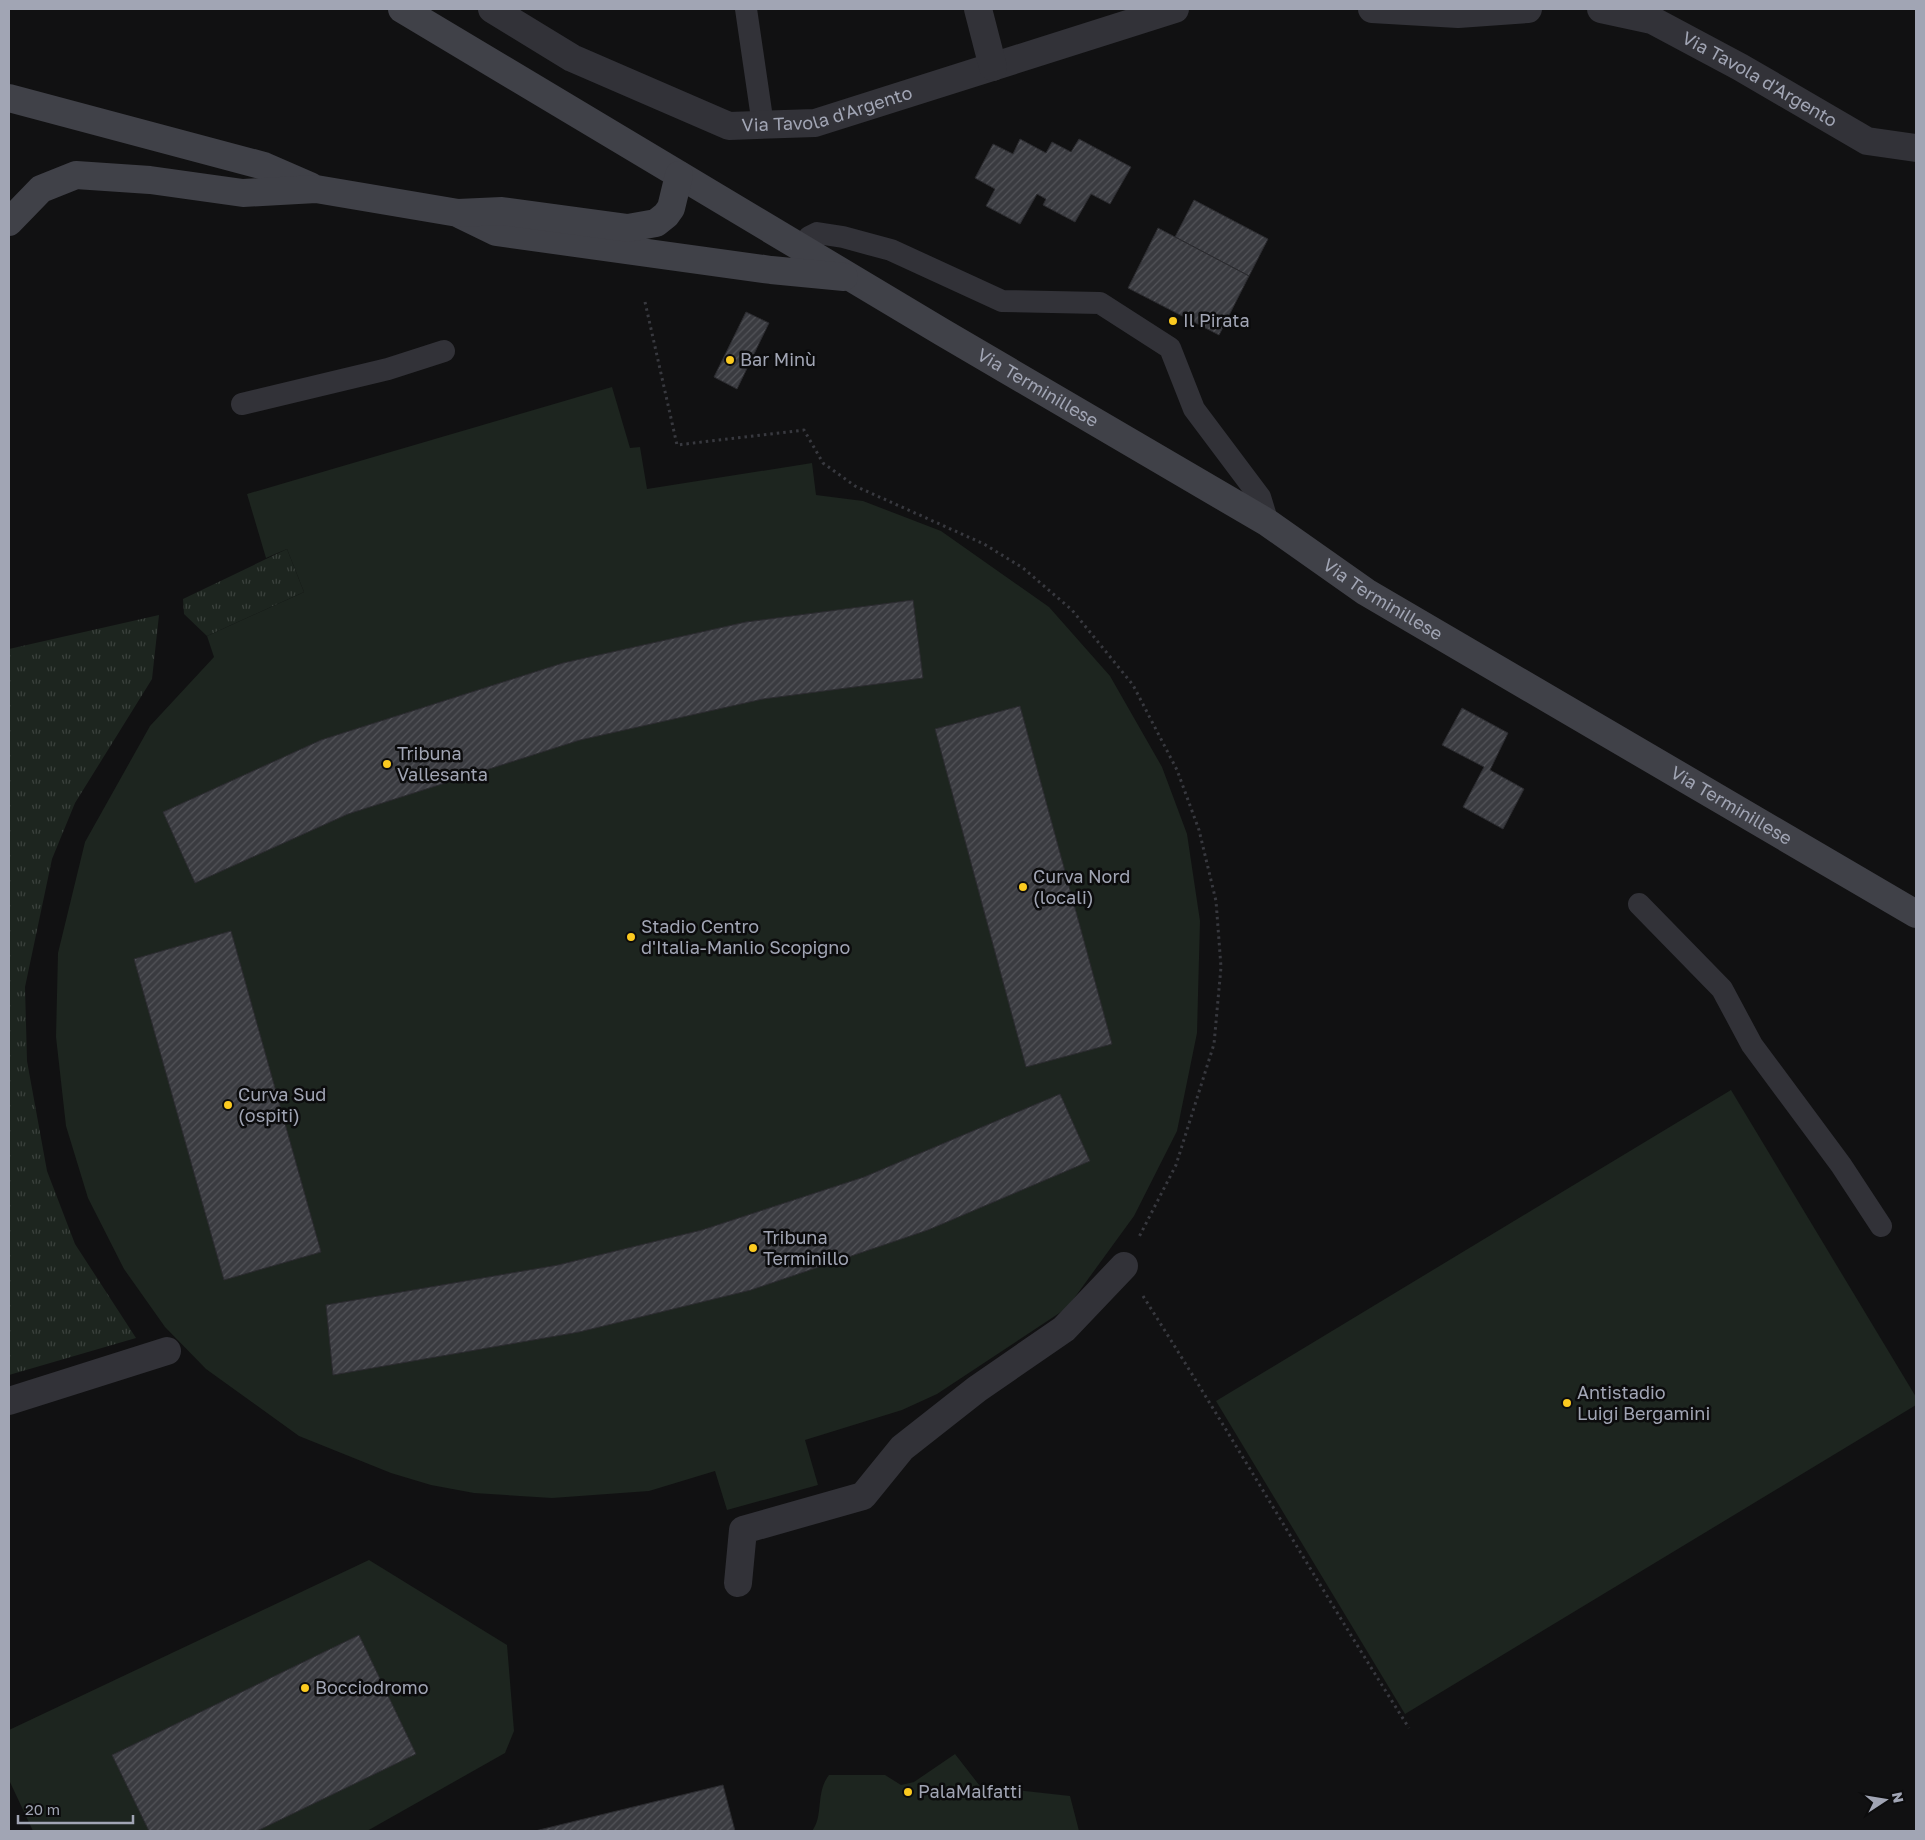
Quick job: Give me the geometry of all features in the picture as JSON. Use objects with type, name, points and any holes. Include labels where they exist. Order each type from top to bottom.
[{"type":"main road","name":"Via Terminillese","points":[[402,9],[434,19],[679,175],[1268,523],[1375,597],[1916,914]]},
{"type":"main road","points":[[9,98],[264,166],[316,188],[458,213],[502,211],[628,228],[642,227],[656,223],[672,208],[679,175]]},
{"type":"main road","points":[[9,222],[41,189],[76,175],[150,180],[243,193],[316,188]]},
{"type":"main road","points":[[458,213],[496,232],[771,270],[852,278]]},
{"type":"street","name":"Via Tavola d'Argento","points":[[492,9],[572,58],[729,126],[815,123],[1176,9]]},
{"type":"street","points":[[978,9],[993,67]]},
{"type":"street","points":[[1372,9],[1458,14],[1528,9]]},
{"type":"street","name":"Via Tavola d'Argento","points":[[1601,9],[1652,20],[1740,67],[1867,141],[1916,148]]},
{"type":"street","points":[[738,1583],[744,1530],[862,1496],[902,1448],[977,1389],[1064,1330],[1124,1266]]},
{"type":"street","points":[[9,1400],[166,1351]]},
{"type":"lane","points":[[746,9],[763,125]]},
{"type":"lane","points":[[803,249],[809,237],[817,233],[843,237],[891,250],[1002,301],[1100,303],[1170,348],[1194,409],[1260,497],[1268,523]]},
{"type":"lane","points":[[242,404],[388,369],[444,351]]},
{"type":"lane","points":[[1639,904],[1722,989],[1752,1045],[1841,1165],[1881,1226]]},
{"type":"path","points":[[645,302],[677,445],[804,430],[823,463],[855,486],[984,544],[1023,568],[1072,610],[1133,685],[1178,770],[1199,830],[1216,901],[1220,967],[1214,1044],[1176,1165],[1124,1266],[1211,1403],[1327,1599],[1409,1728]]},
{"type":"green space","name":"Stadio Centro d'Italia-Manlio Scopigno","points":[[612,387],[630,448],[640,447],[647,489],[812,463],[816,495],[863,501],[941,531],[1049,607],[1110,676],[1162,767],[1187,834],[1200,921],[1197,1033],[1177,1131],[1134,1216],[1067,1308],[937,1394],[902,1410],[805,1440],[818,1485],[727,1510],[715,1471],[649,1491],[552,1498],[474,1493],[431,1485],[391,1473],[299,1436],[206,1369],[165,1327],[124,1269],[88,1198],[66,1126],[56,1037],[58,953],[85,842],[150,726],[214,657],[207,636],[304,592],[287,549],[266,558],[247,494]]},
{"type":"green space","points":[[287,549],[304,592],[207,636],[184,614],[183,599]]},
{"type":"green space","points":[[159,615],[152,679],[75,803],[52,859],[25,987],[27,1061],[47,1171],[75,1244],[136,1338],[9,1375],[9,649]]},
{"type":"green space","name":"Antistadio Luigi Bergamini","points":[[1731,1090],[1916,1397],[1916,1405],[1405,1714],[1216,1401]]},
{"type":"green space","name":"Bocciodromo","points":[[369,1560],[507,1645],[514,1731],[505,1753],[367,1831],[33,1831],[9,1780],[9,1730]]},
{"type":"green space","name":"PalaMalfatti","points":[[955,1754],[983,1790],[1007,1793],[1016,1790],[1070,1796],[1079,1831],[812,1831],[818,1818],[822,1789],[829,1775],[885,1775],[901,1785],[914,1782]]},
{"type":"building","points":[[1020,139],[1046,153],[1052,142],[1071,152],[1079,139],[1131,167],[1110,204],[1091,194],[1075,222],[1043,205],[1046,199],[1037,194],[1020,224],[986,206],[995,189],[975,178],[993,144],[1013,154]]},
{"type":"building","points":[[1194,200],[1268,239],[1249,276],[1175,237]]},
{"type":"building","points":[[1158,228],[1249,276],[1219,335],[1128,288]]},
{"type":"building","points":[[746,312],[769,323],[737,389],[714,377]]},
{"type":"building","name":"Tribuna Vallesanta","points":[[913,600],[923,678],[763,699],[580,740],[348,814],[195,883],[163,812],[321,740],[563,663],[746,622]]},
{"type":"building","name":"Curva Nord (locali)","points":[[1020,706],[1112,1044],[1026,1067],[935,729]]},
{"type":"building","points":[[1462,708],[1508,733],[1490,770],[1524,789],[1503,829],[1463,807],[1484,767],[1442,745]]},
{"type":"building","name":"Curva Sud (ospiti)","points":[[231,931],[321,1252],[224,1280],[134,959]]},
{"type":"building","name":"Tribuna Terminillo","points":[[1060,1094],[1090,1161],[928,1230],[751,1290],[579,1332],[333,1375],[326,1305],[558,1265],[702,1230],[864,1177]]},
{"type":"building","points":[[359,1635],[416,1754],[257,1831],[149,1831],[112,1755]]},
{"type":"building","points":[[723,1785],[735,1831],[535,1831]]},
{"type":"place","name":"Il Pirata","points":[[1173,321]]},
{"type":"place","name":"Bar Minù","points":[[730,360]]},
{"type":"place","name":"Tribuna Vallesanta","points":[[387,764]]},
{"type":"place","name":"Curva Nord (locali)","points":[[1023,887]]},
{"type":"place","name":"Stadio Centro d'Italia-Manlio Scopigno","points":[[631,937]]},
{"type":"place","name":"Curva Sud (ospiti)","points":[[228,1105]]},
{"type":"place","name":"Tribuna Terminillo","points":[[753,1248]]},
{"type":"place","name":"Antistadio Luigi Bergamini","points":[[1567,1403]]},
{"type":"place","name":"Bocciodromo","points":[[305,1688]]},
{"type":"place","name":"PalaMalfatti","points":[[908,1792]]}]
